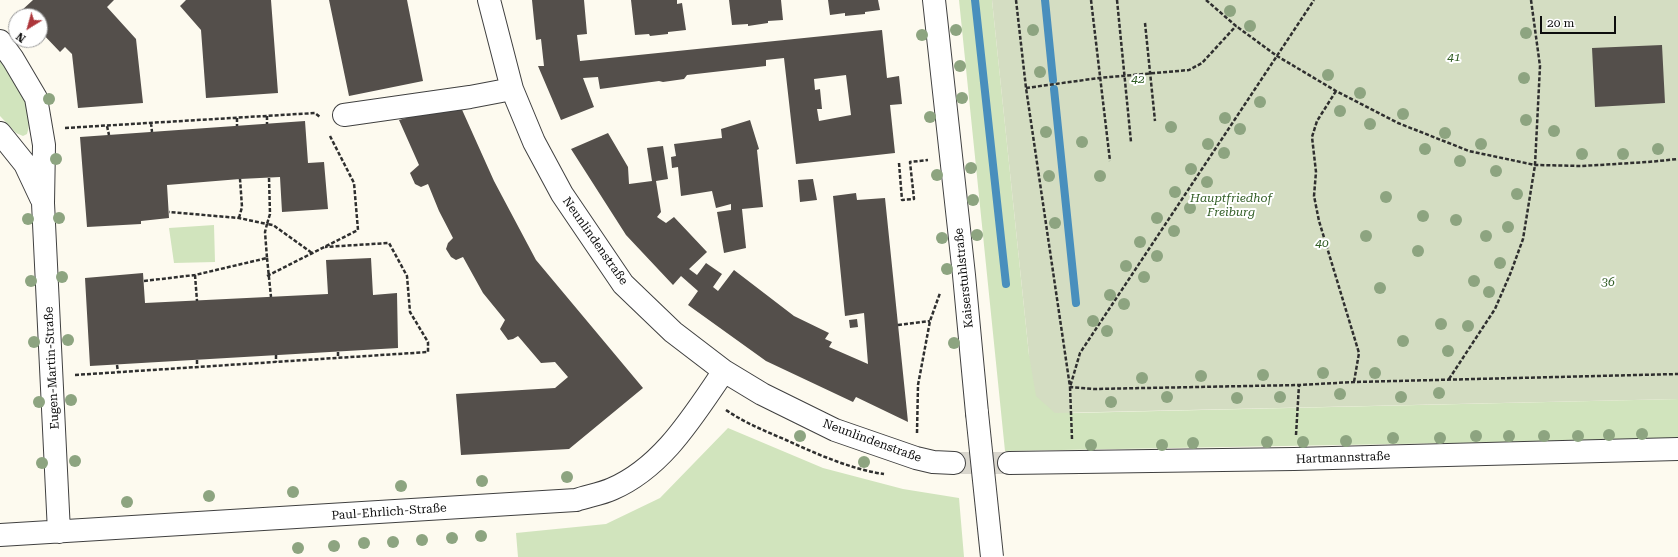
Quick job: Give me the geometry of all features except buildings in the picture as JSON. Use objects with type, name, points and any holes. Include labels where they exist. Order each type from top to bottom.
[{"type":"street","name":"Neunlindenstraße","points":[[489,0],[512,89],[534,142],[562,194],[623,284],[673,332],[724,371],[762,394],[836,430],[916,458],[933,462],[954,463]]},
{"type":"street","name":"Kaiserstuhlstraße","points":[[934,0],[964,275],[992,557]]},
{"type":"street","name":"Eugen-Martin-Straße","points":[[0,41],[13,59],[36,98],[44,145],[43,203],[59,532]]},
{"type":"street","points":[[344,115],[470,97],[512,89]]},
{"type":"street","name":"Eugen-Martin-Straße","points":[[0,133],[25,164],[43,203]]},
{"type":"street","name":"Paul-Ehrlich-Straße","points":[[0,535],[576,500],[611,490],[641,473],[672,444],[724,371]]},
{"type":"street","name":"Hartmannstraße","points":[[1009,463],[1294,459],[1678,449]]},
{"type":"path","points":[[1016,0],[1026,88],[1070,387],[1072,413],[1072,463]]},
{"type":"path","points":[[1091,0],[1110,161]]},
{"type":"path","points":[[1117,0],[1131,142]]},
{"type":"path","points":[[1206,0],[1236,26],[1277,56],[1336,91],[1398,123],[1469,151],[1535,165],[1582,166],[1648,162],[1678,158]]},
{"type":"path","points":[[1070,387],[1080,353],[1314,0]]},
{"type":"path","points":[[1448,380],[1495,309],[1523,239],[1535,165],[1540,66],[1531,0]]},
{"type":"path","points":[[1145,23],[1155,121]]},
{"type":"path","points":[[1026,88],[1099,78],[1189,70],[1202,63],[1236,26]]},
{"type":"path","points":[[1336,91],[1317,121],[1312,137],[1316,172],[1314,196],[1319,221],[1359,352],[1354,382]]},
{"type":"path","points":[[41,130],[315,113],[320,116],[323,123]]},
{"type":"path","points":[[267,116],[267,124]]},
{"type":"path","points":[[237,118],[237,126]]},
{"type":"path","points":[[151,123],[152,132]]},
{"type":"path","points":[[107,126],[108,135]]},
{"type":"path","points":[[267,276],[358,230],[354,183],[327,130]]},
{"type":"path","points":[[899,163],[902,200],[914,199],[910,162],[932,160]]},
{"type":"path","points":[[269,178],[270,214],[265,232],[267,276],[270,297]]},
{"type":"path","points":[[239,218],[242,207],[240,179]]},
{"type":"path","points":[[169,212],[239,218],[273,225],[312,253]]},
{"type":"path","points":[[52,376],[428,352],[428,342],[410,312],[407,276],[389,243],[325,247]]},
{"type":"path","points":[[144,281],[195,275],[266,258]]},
{"type":"path","points":[[195,275],[197,301]]},
{"type":"path","points":[[916,458],[918,385],[930,321],[941,292],[964,275]]},
{"type":"path","points":[[898,325],[930,321]]},
{"type":"path","points":[[338,352],[338,358]]},
{"type":"path","points":[[276,355],[276,362]]},
{"type":"path","points":[[197,360],[198,367]]},
{"type":"path","points":[[117,365],[118,372]]},
{"type":"path","points":[[1070,387],[1094,389],[1299,385],[1354,382],[1678,374]]},
{"type":"path","points":[[1298,408],[1299,385]]},
{"type":"green space","points":[[959,0],[992,0],[1029,355],[1072,413],[1678,399],[1678,439],[1005,451]]},
{"type":"green space","name":"Hauptfriedhof Freiburg","points":[[992,0],[1678,0],[1678,399],[1055,413],[1036,396],[1029,355]]},
{"type":"green space","points":[[0,57],[17,84],[29,114],[27,134],[23,136],[16,133],[0,116]]},
{"type":"green space","points":[[214,225],[215,262],[174,263],[169,228]]},
{"type":"green space","points":[[728,428],[823,468],[903,489],[959,498],[964,557],[518,557],[516,533],[606,524],[660,498]]},
{"type":"waterway","points":[[975,0],[1006,284]]},
{"type":"waterway","points":[[1045,0],[1053,80]]},
{"type":"waterway","points":[[1054,89],[1076,303]]},
{"type":"tunnel","points":[[954,463],[1009,463]]},
{"type":"park label","name":"41","points":[[1454,57]]},
{"type":"park label","name":"42","points":[[1138,79]]},
{"type":"park label","name":"40","points":[[1322,243]]},
{"type":"park label","name":"36","points":[[1608,282]]}]
